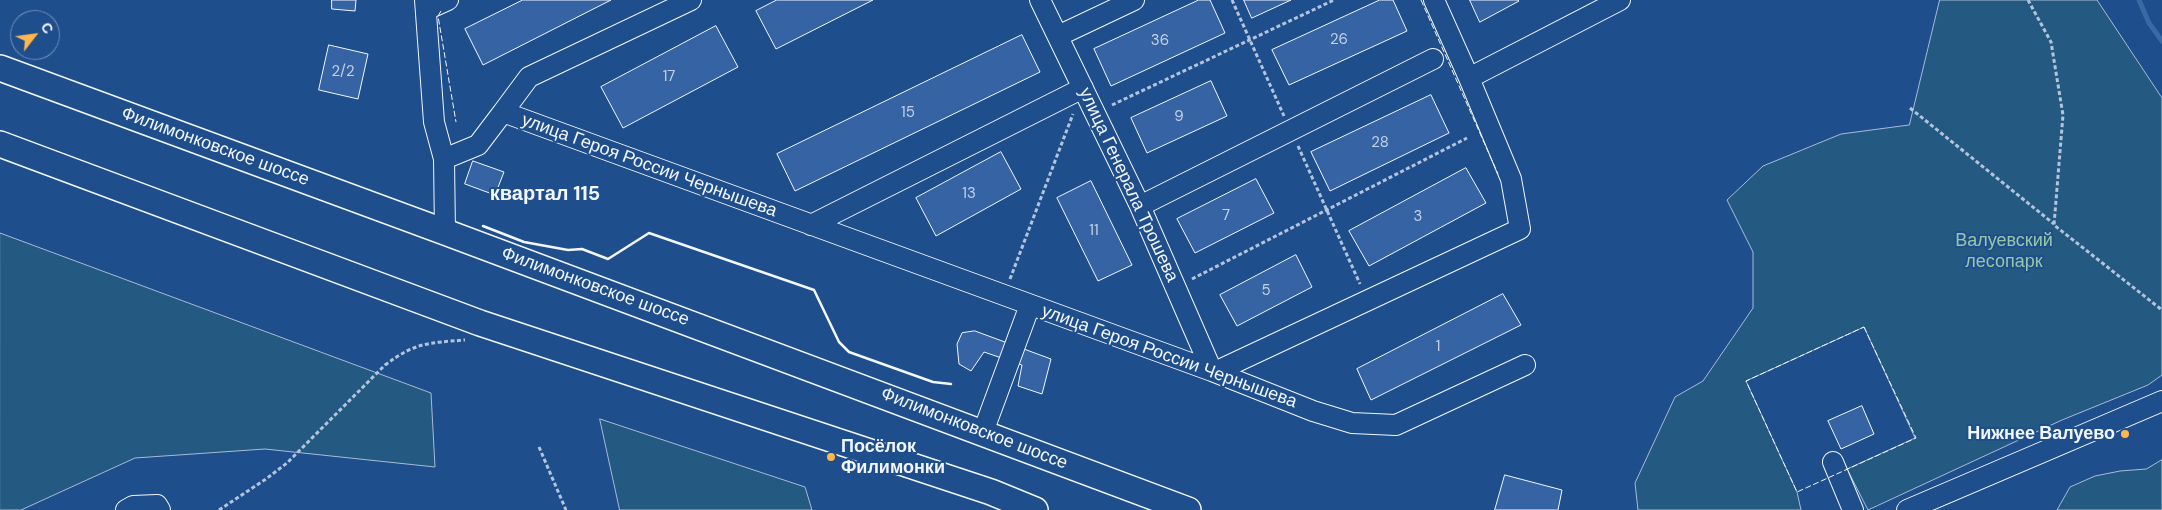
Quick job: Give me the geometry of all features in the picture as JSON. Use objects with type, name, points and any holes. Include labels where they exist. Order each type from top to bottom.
[{"type":"main road","name":"Филимонковское шоссе","points":[[0,68],[446,232],[1188,510]]},
{"type":"main road","points":[[0,144],[480,323],[991,492],[1035,510]]},
{"type":"street","points":[[446,232],[444,159],[434,122],[426,5],[448,0]]},
{"type":"street","points":[[504,112],[529,77],[691,0]]},
{"type":"street","name":"улица Генерала Трошева","points":[[1040,0],[1140,206],[1213,372]]},
{"type":"street","points":[[1058,36],[1134,0]]},
{"type":"street","points":[[1213,372],[1520,229],[1511,178],[1434,0]]},
{"type":"street","points":[[1469,78],[1620,0]]},
{"type":"street","points":[[1140,206],[1433,59]]},
{"type":"street","points":[[811,225],[1083,88]]},
{"type":"street","name":"улица Героя России Чернышева","points":[[444,159],[478,146],[504,112],[1213,372],[1313,411],[1352,423],[1396,425],[1525,365]]},
{"type":"street","points":[[983,432],[1030,305]]},
{"type":"street","points":[[1908,510],[2162,401]]},
{"type":"street","points":[[1833,462],[1853,510]]},
{"type":"street","points":[[126,510],[133,506],[156,506],[160,510]]},
{"type":"path","points":[[1232,0],[1367,301]]},
{"type":"path","points":[[1095,113],[1334,0]]},
{"type":"path","points":[[2028,0],[2051,42],[2063,115],[2054,225]]},
{"type":"path","points":[[1003,296],[1083,88]]},
{"type":"path","points":[[1910,108],[2162,310]]},
{"type":"path","points":[[1176,287],[1467,138]]},
{"type":"path","points":[[219,510],[287,463],[385,365],[400,353],[426,343],[470,340]]},
{"type":"path","points":[[539,447],[566,510]]},
{"type":"green space","name":"Валуевский лесопарк","points":[[1940,0],[2097,0],[2162,98],[2162,375],[2148,385],[2062,420],[1868,510],[1847,469],[1915,438],[1864,327],[1746,381],[1797,492],[1801,510],[1638,510],[1635,483],[1675,397],[1703,381],[1753,308],[1753,252],[1727,200],[1763,166],[1841,134],[1909,125]]},
{"type":"green space","points":[[0,233],[431,393],[435,467],[265,449],[135,458],[21,510],[0,510]]},
{"type":"green space","points":[[600,419],[805,487],[812,510],[620,510]]},
{"type":"green space","points":[[2162,460],[2162,510],[2057,510],[2070,487],[2095,476],[2120,471],[2146,469]]},
{"type":"building","points":[[332,0],[356,0],[355,11],[332,9]]},
{"type":"building","points":[[523,0],[611,0],[483,65],[465,29]]},
{"type":"building","points":[[777,0],[873,0],[776,49],[756,11]]},
{"type":"building","points":[[1199,0],[1210,0],[1225,33],[1111,86],[1094,49]]},
{"type":"building","points":[[1244,0],[1291,0],[1252,18]]},
{"type":"building","points":[[1380,0],[1393,0],[1407,31],[1289,85],[1272,50]]},
{"type":"building","points":[[1470,0],[1518,0],[1519,1],[1480,22]]},
{"type":"building","points":[[716,26],[738,67],[623,128],[601,87]]},
{"type":"building","points":[[1022,35],[1040,72],[795,191],[777,154]]},
{"type":"building","points":[[329,45],[368,54],[358,99],[319,90]]},
{"type":"building","points":[[1211,81],[1227,116],[1147,153],[1131,118]]},
{"type":"building","points":[[1431,95],[1449,133],[1330,191],[1311,152]]},
{"type":"building","points":[[1001,152],[1021,189],[936,236],[916,198]]},
{"type":"building","points":[[473,161],[504,172],[495,195],[465,184]]},
{"type":"building","points":[[1466,168],[1486,203],[1369,266],[1349,231]]},
{"type":"building","points":[[1256,179],[1274,213],[1195,253],[1177,219]]},
{"type":"building","points":[[1091,181],[1132,265],[1098,281],[1057,198]]},
{"type":"building","points":[[1296,255],[1312,287],[1237,326],[1220,295]]},
{"type":"building","points":[[1503,294],[1521,325],[1371,400],[1357,369]]},
{"type":"building","points":[[975,331],[1051,359],[1042,394],[1018,386],[1022,365],[984,352],[971,371],[959,364],[957,344],[962,333]]},
{"type":"building","points":[[1862,406],[1874,434],[1841,449],[1828,421]]},
{"type":"building","points":[[1505,475],[1562,490],[1558,510],[1495,510]]},
{"type":"waterway","points":[[2139,0],[2149,23],[2162,41]]},
{"type":"fence","points":[[1421,0],[1498,174]]},
{"type":"fence","points":[[441,11],[438,16],[456,122]]},
{"type":"fence","points":[[1864,327],[1916,438],[1797,492],[1746,381],[1864,327]]},
{"type":"wall","points":[[483,226],[524,242],[568,250],[582,249],[608,259],[649,233],[814,290],[839,342],[849,352],[933,382],[951,384]]},
{"type":"place","name":"Нижнее Валуево","points":[[2125,434]]},
{"type":"place","name":"Посёлок Филимонки","points":[[831,457]]},
{"type":"district","name":"квартал 115","points":[[545,195]]}]
